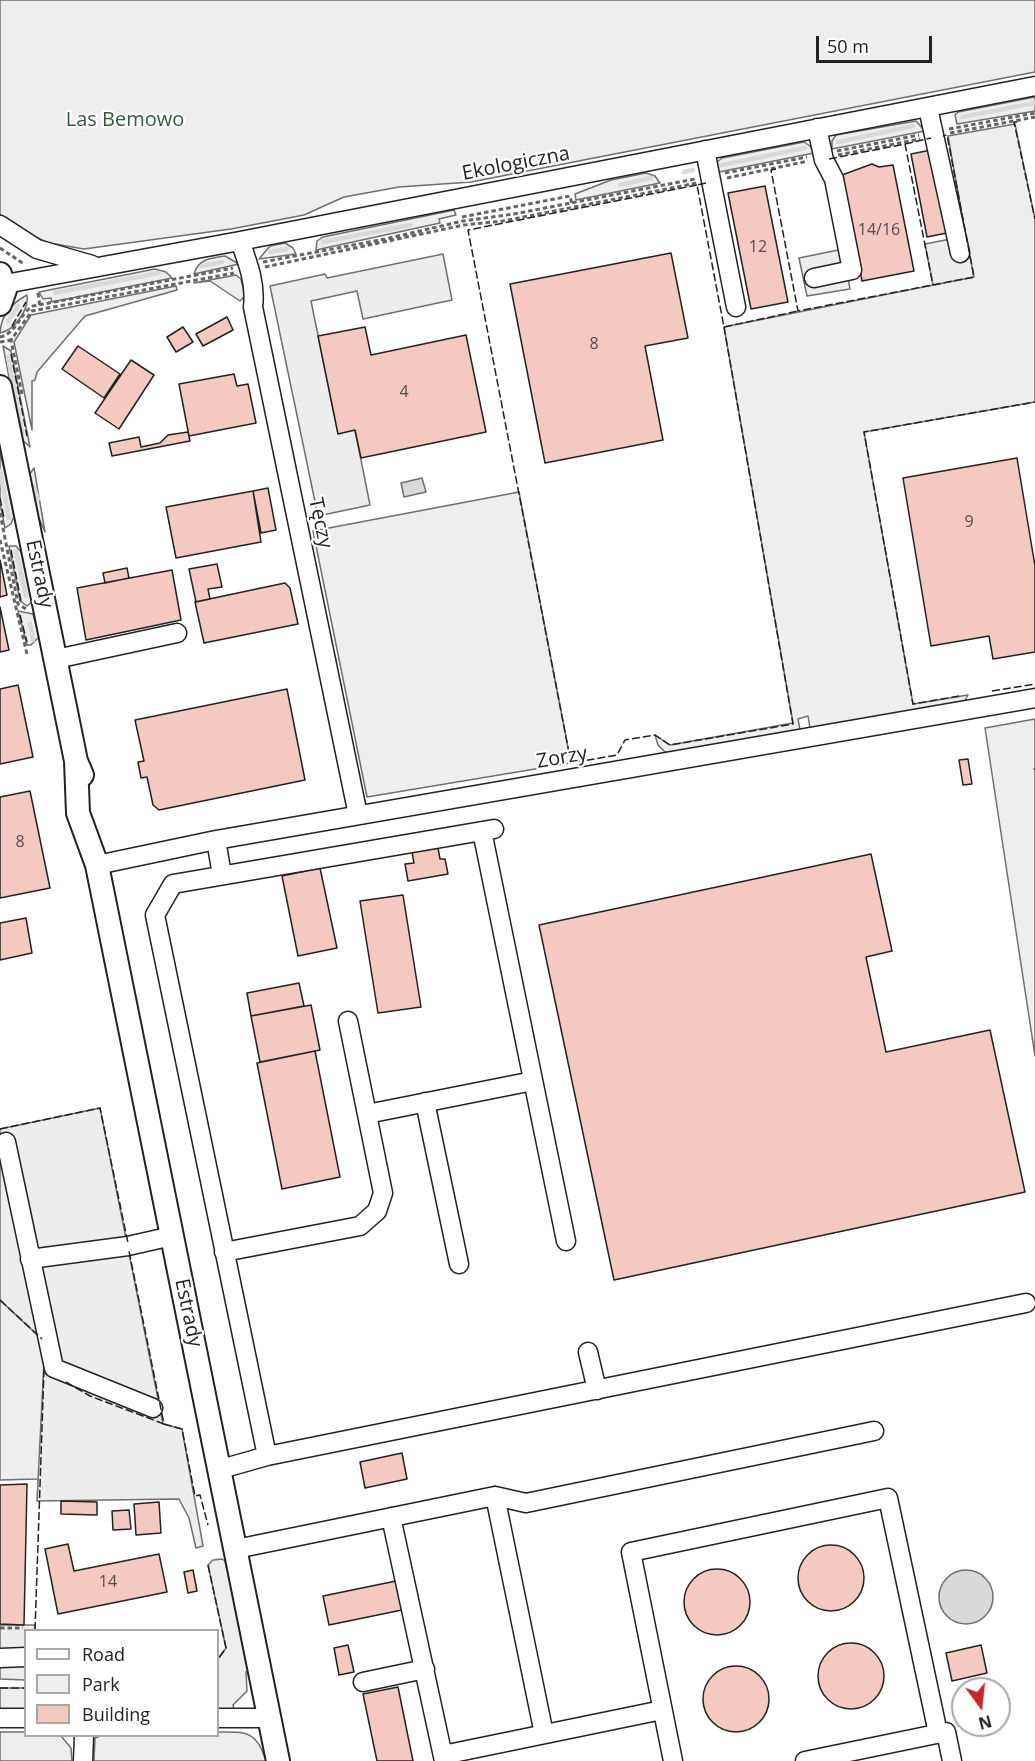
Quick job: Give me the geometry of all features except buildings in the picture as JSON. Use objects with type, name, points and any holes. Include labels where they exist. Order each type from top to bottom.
[{"type":"main road","name":"Estrady","points":[[0,387],[76,761],[94,811],[96,864],[221,1469],[278,1761]]},
{"type":"street","name":"Ekologiczna","points":[[2,287],[97,266],[240,241],[1035,86]]},
{"type":"street","points":[[928,108],[960,253]]},
{"type":"street","points":[[814,278],[852,270],[834,179],[823,156],[817,128]]},
{"type":"street","points":[[705,150],[736,307]]},
{"type":"street","points":[[0,225],[37,249],[97,266]]},
{"type":"street","name":"Tęczy","points":[[240,241],[249,264],[255,293],[253,307],[358,815]]},
{"type":"street","points":[[56,659],[177,633]]},
{"type":"street","name":"Zorzy","points":[[96,864],[216,840],[768,747],[1035,698]]},
{"type":"street","points":[[267,1456],[155,915],[173,884],[488,830],[533,1081],[566,1241]]},
{"type":"street","points":[[216,840],[222,875]]},
{"type":"street","points":[[224,1252],[360,1226],[377,1211],[382,1193],[348,1021]]},
{"type":"street","points":[[367,1114],[533,1081]]},
{"type":"street","points":[[425,1102],[459,1264]]},
{"type":"street","points":[[6,1142],[54,1368],[153,1408]]},
{"type":"street","points":[[30,1259],[128,1246],[172,1236]]},
{"type":"street","points":[[221,1469],[267,1456],[1026,1303]]},
{"type":"street","points":[[588,1352],[597,1390]]},
{"type":"street","points":[[236,1549],[495,1497],[526,1503],[874,1431]]},
{"type":"street","points":[[495,1497],[544,1734]]},
{"type":"street","points":[[673,1761],[631,1552],[888,1498],[938,1733]]},
{"type":"street","points":[[391,1517],[443,1758],[544,1734],[662,1710]]},
{"type":"street","points":[[0,1658],[24,1658]]},
{"type":"street","points":[[363,1682],[425,1669]]},
{"type":"street","points":[[0,1718],[24,1718]]},
{"type":"street","points":[[219,1718],[269,1718]]},
{"type":"street","points":[[806,1761],[946,1732],[952,1761]]},
{"type":"street","points":[[83,1761],[84,1737]]},
{"type":"path","points":[[464,225],[1035,115]]},
{"type":"path","points":[[462,217],[570,196],[573,205]]},
{"type":"path","points":[[0,337],[14,329],[25,312],[33,306],[385,239],[463,221],[573,205]]},
{"type":"path","points":[[0,342],[12,340],[32,312],[40,309]]},
{"type":"path","points":[[12,340],[24,400]]},
{"type":"path","points":[[0,513],[19,607],[25,610],[46,605]]},
{"type":"path","points":[[0,540],[27,654]]},
{"type":"path","points":[[0,1628],[23,1628]]},
{"type":"green space","name":"Las Bemowo","points":[[0,0],[1035,0],[1035,72],[471,182],[399,187],[344,197],[304,215],[231,229],[84,249],[49,243],[17,229],[0,214]]},
{"type":"green space","points":[[1035,97],[1035,111],[957,124],[955,115],[958,112]]},
{"type":"green space","points":[[916,121],[925,131],[832,149],[832,141],[836,135]]},
{"type":"green space","points":[[1015,124],[1035,219],[1035,402],[864,432],[913,704],[968,695],[964,702],[815,730],[810,728],[808,716],[798,719],[800,730],[676,753],[665,752],[658,745],[655,735],[670,745],[793,723],[724,327],[973,277],[948,136]]},
{"type":"green space","points":[[804,142],[814,153],[714,173],[715,164],[722,158]]},
{"type":"green space","points":[[646,173],[655,176],[660,183],[576,200],[575,194],[611,180]]},
{"type":"green space","points":[[454,210],[456,215],[439,219],[440,223],[316,250],[317,241],[323,237]]},
{"type":"green space","points":[[285,243],[293,248],[296,254],[259,259],[270,246]]},
{"type":"green space","points":[[225,256],[239,264],[194,274],[202,262]]},
{"type":"green space","points":[[155,269],[166,272],[172,278],[52,302],[51,298],[43,299],[39,292]]},
{"type":"green space","points":[[236,275],[241,279],[245,296],[240,301],[210,281],[194,283]]},
{"type":"green space","points":[[176,286],[177,290],[85,316],[37,372],[35,380],[32,381],[32,430],[14,342],[31,315]]},
{"type":"green space","points":[[27,295],[26,307],[16,324],[0,333],[8,310]]},
{"type":"green space","points":[[3,346],[11,351],[30,447],[21,439]]},
{"type":"green space","points":[[0,451],[14,516],[11,524],[5,528],[0,504]]},
{"type":"green space","points":[[34,468],[45,532],[32,502],[29,475]]},
{"type":"green space","points":[[519,492],[571,763],[367,797],[313,531]]},
{"type":"green space","points":[[9,546],[16,546],[21,552],[32,602],[27,606],[20,601]]},
{"type":"green space","points":[[18,611],[33,614],[39,637],[31,645],[27,645]]},
{"type":"green space","points":[[1035,719],[1035,1056],[985,728]]},
{"type":"green space","points":[[0,1300],[45,1342],[39,1479],[0,1480]]},
{"type":"green space","points":[[213,1560],[225,1561],[250,1670],[246,1672],[247,1691],[233,1705],[234,1709],[219,1709],[219,1658],[226,1648],[208,1565]]},
{"type":"green space","points":[[0,1688],[24,1688],[24,1710],[0,1710]]},
{"type":"green space","points":[[0,1732],[24,1732],[24,1737],[62,1737],[71,1748],[72,1761],[0,1761]]},
{"type":"green space","points":[[219,1732],[235,1732],[253,1737],[269,1761],[94,1761],[95,1738],[219,1737]]},
{"type":"shaded area","points":[[966,236],[974,277],[933,285],[925,244]]},
{"type":"shaded area","points":[[843,249],[850,289],[807,296],[799,258]]},
{"type":"shaded area","points":[[443,254],[452,300],[363,319],[357,291],[311,301],[338,433],[355,430],[370,505],[318,516],[270,286],[325,274],[327,278]]},
{"type":"shaded area","points":[[422,478],[426,492],[404,497],[401,483]]},
{"type":"shaded area","points":[[100,1108],[163,1424],[182,1429],[203,1546],[196,1548],[189,1518],[179,1499],[37,1501],[45,1342],[0,1300],[0,1129]]},
{"type":"shaded area","points":[[966,1570],[976,1572],[985,1578],[991,1587],[993,1597],[991,1607],[985,1616],[976,1622],[966,1624],[956,1622],[947,1616],[941,1607],[939,1597],[941,1587],[947,1578],[956,1572]]},
{"type":"shaded area","points":[[0,1625],[35,1625],[35,1629],[24,1629],[24,1680],[0,1679]]},
{"type":"waterway","points":[[962,117],[1035,103]]},
{"type":"waterway","points":[[838,142],[913,126]]},
{"type":"waterway","points":[[717,166],[805,148]]},
{"type":"waterway","points":[[684,172],[693,170]]},
{"type":"waterway","points":[[620,185],[651,178]]},
{"type":"waterway","points":[[323,242],[410,225]]},
{"type":"waterway","points":[[270,252],[287,249]]},
{"type":"waterway","points":[[202,266],[222,262]]},
{"type":"waterway","points":[[55,293],[159,273]]},
{"type":"waterway","points":[[8,321],[18,306]]},
{"type":"waterway","points":[[8,357],[22,433]]},
{"type":"waterway","points":[[0,471],[9,518]]},
{"type":"waterway","points":[[33,486],[38,499]]},
{"type":"waterway","points":[[16,551],[26,596]]},
{"type":"waterway","points":[[30,624],[33,640]]},
{"type":"fence","points":[[1017,122],[1014,122],[1035,219]]},
{"type":"fence","points":[[776,169],[771,170],[798,311],[974,277],[947,135],[943,136]]},
{"type":"fence","points":[[905,144],[931,138]]},
{"type":"fence","points":[[829,159],[905,144],[933,285]]},
{"type":"fence","points":[[706,183],[697,185],[724,327],[798,311]]},
{"type":"fence","points":[[697,185],[468,230],[571,763],[617,755],[625,740],[655,735],[670,745],[793,724],[724,327]]},
{"type":"fence","points":[[12,326],[26,302]]},
{"type":"fence","points":[[11,354],[27,436]]},
{"type":"fence","points":[[959,696],[913,704],[864,432],[1035,402]]},
{"type":"fence","points":[[0,498],[4,518]]},
{"type":"fence","points":[[11,550],[21,601]]},
{"type":"fence","points":[[20,615],[27,642]]},
{"type":"fence","points":[[992,691],[1035,684]]},
{"type":"fence","points":[[0,1129],[100,1108],[128,1243]]},
{"type":"fence","points":[[66,1382],[90,1396],[164,1424],[129,1251]]},
{"type":"fence","points":[[0,1300],[42,1339]]},
{"type":"fence","points":[[35,1629],[44,1370]]},
{"type":"fence","points":[[164,1424],[182,1429],[195,1496],[200,1495],[208,1525]]},
{"type":"fence","points":[[208,1565],[226,1648],[219,1658]]},
{"type":"fence","points":[[0,1688],[24,1688]]}]
